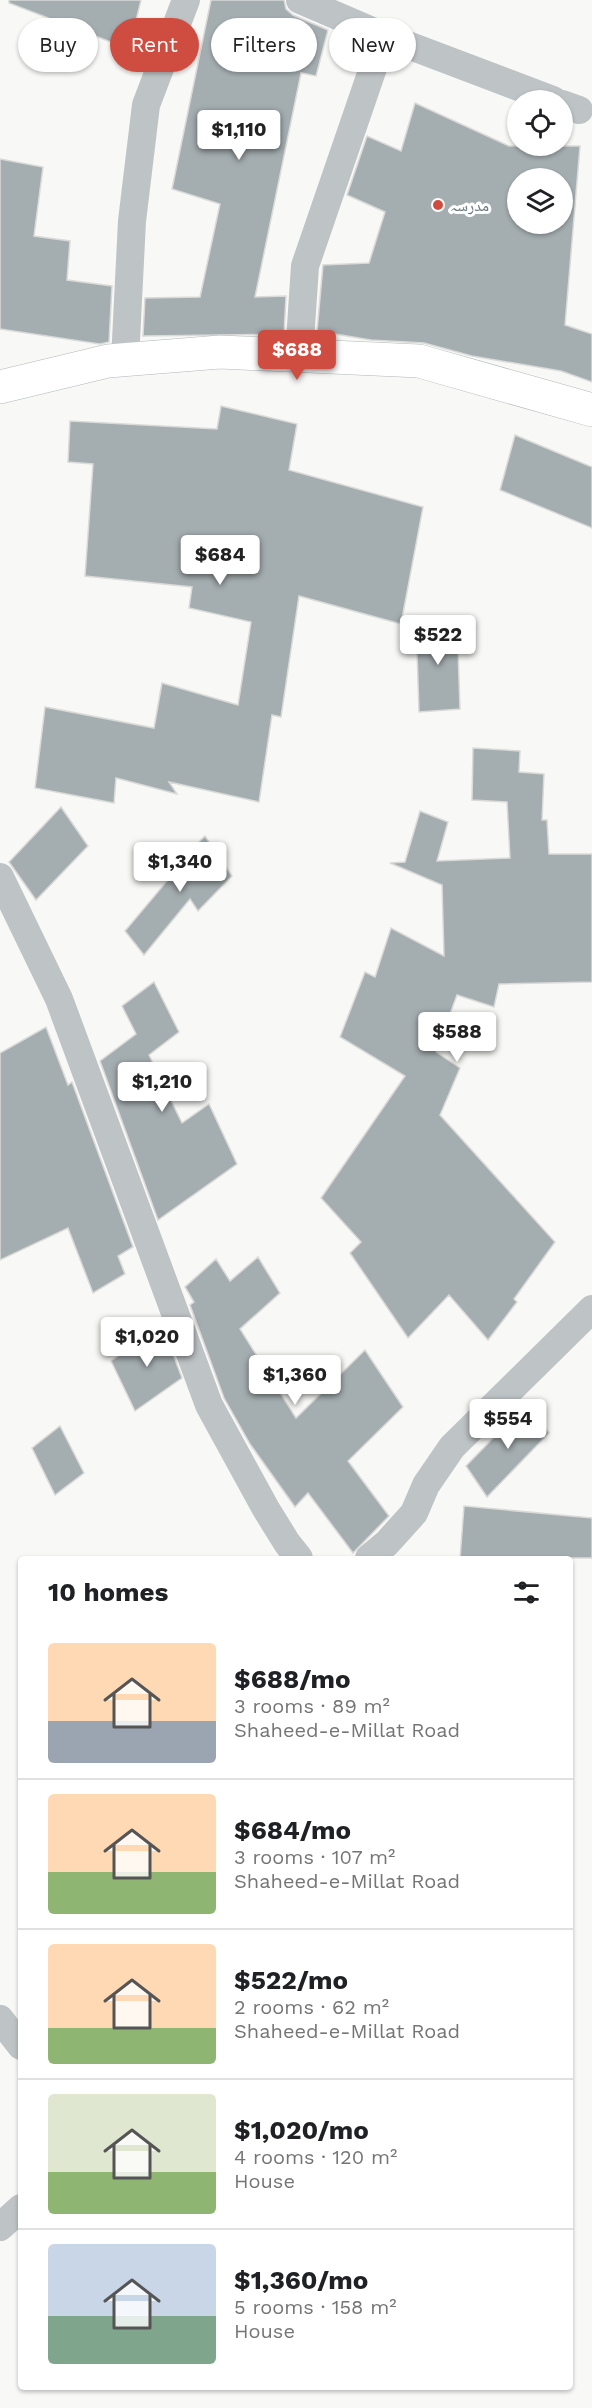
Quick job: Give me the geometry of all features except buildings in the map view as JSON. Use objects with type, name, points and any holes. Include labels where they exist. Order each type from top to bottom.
[{"type":"main road","points":[[0,387],[108,361],[219,352],[419,361],[592,410]]},
{"type":"street","points":[[125,360],[132,221],[146,105],[186,0]]},
{"type":"street","points":[[300,0],[342,18]]},
{"type":"street","points":[[416,48],[526,90]]},
{"type":"street","points":[[299,356],[305,266],[372,72]]},
{"type":"street","points":[[0,877],[59,999],[208,1405],[266,1509],[297,1556]]},
{"type":"street","points":[[371,1556],[387,1543],[414,1513],[426,1485],[452,1447],[592,1309]]},
{"type":"street","points":[[0,2019],[18,2042]]},
{"type":"street","points":[[0,2228],[18,2211]]},
{"type":"place","name":"مدرسہ","points":[[438,205]]}]
